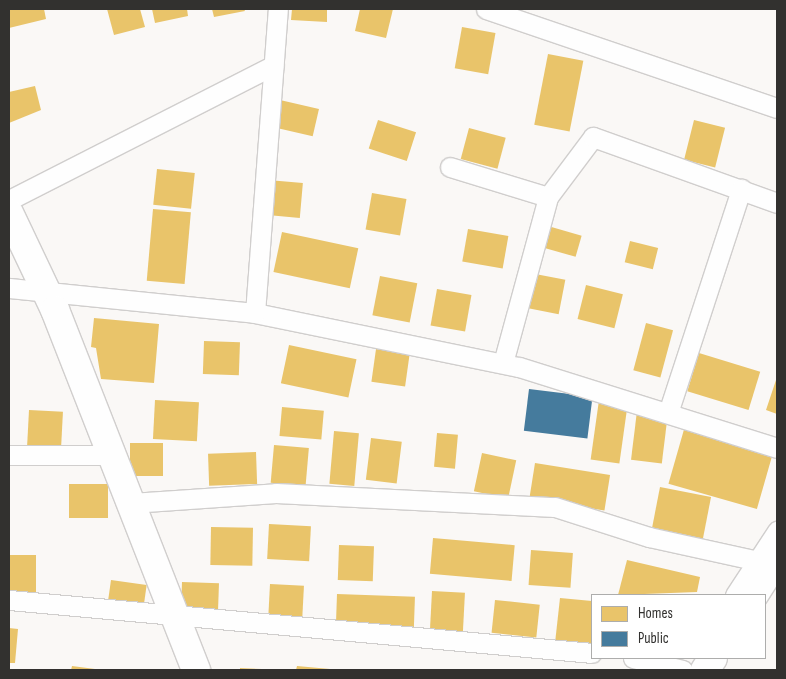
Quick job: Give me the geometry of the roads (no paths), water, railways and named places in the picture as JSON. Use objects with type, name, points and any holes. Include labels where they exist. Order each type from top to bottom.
[{"type":"main road","points":[[9,213],[46,290],[196,670]]},
{"type":"main road","points":[[754,594],[767,560]]},
{"type":"main road","points":[[705,670],[712,659]]},
{"type":"street","points":[[255,313],[278,9]]},
{"type":"street","points":[[486,9],[777,108]]},
{"type":"street","points":[[9,200],[274,65]]},
{"type":"street","points":[[503,363],[548,197],[593,137],[777,203]]},
{"type":"street","points":[[450,167],[548,197]]},
{"type":"street","points":[[668,414],[740,189]]},
{"type":"street","points":[[9,288],[46,290],[255,313],[503,363],[777,448]]},
{"type":"street","points":[[9,455],[112,455]]},
{"type":"street","points":[[131,503],[276,493],[555,507],[650,537],[767,560]]},
{"type":"street","points":[[736,594],[767,560],[777,531]]},
{"type":"street","points":[[9,600],[591,653]]},
{"type":"street","points":[[637,659],[684,670],[692,659]]}]
